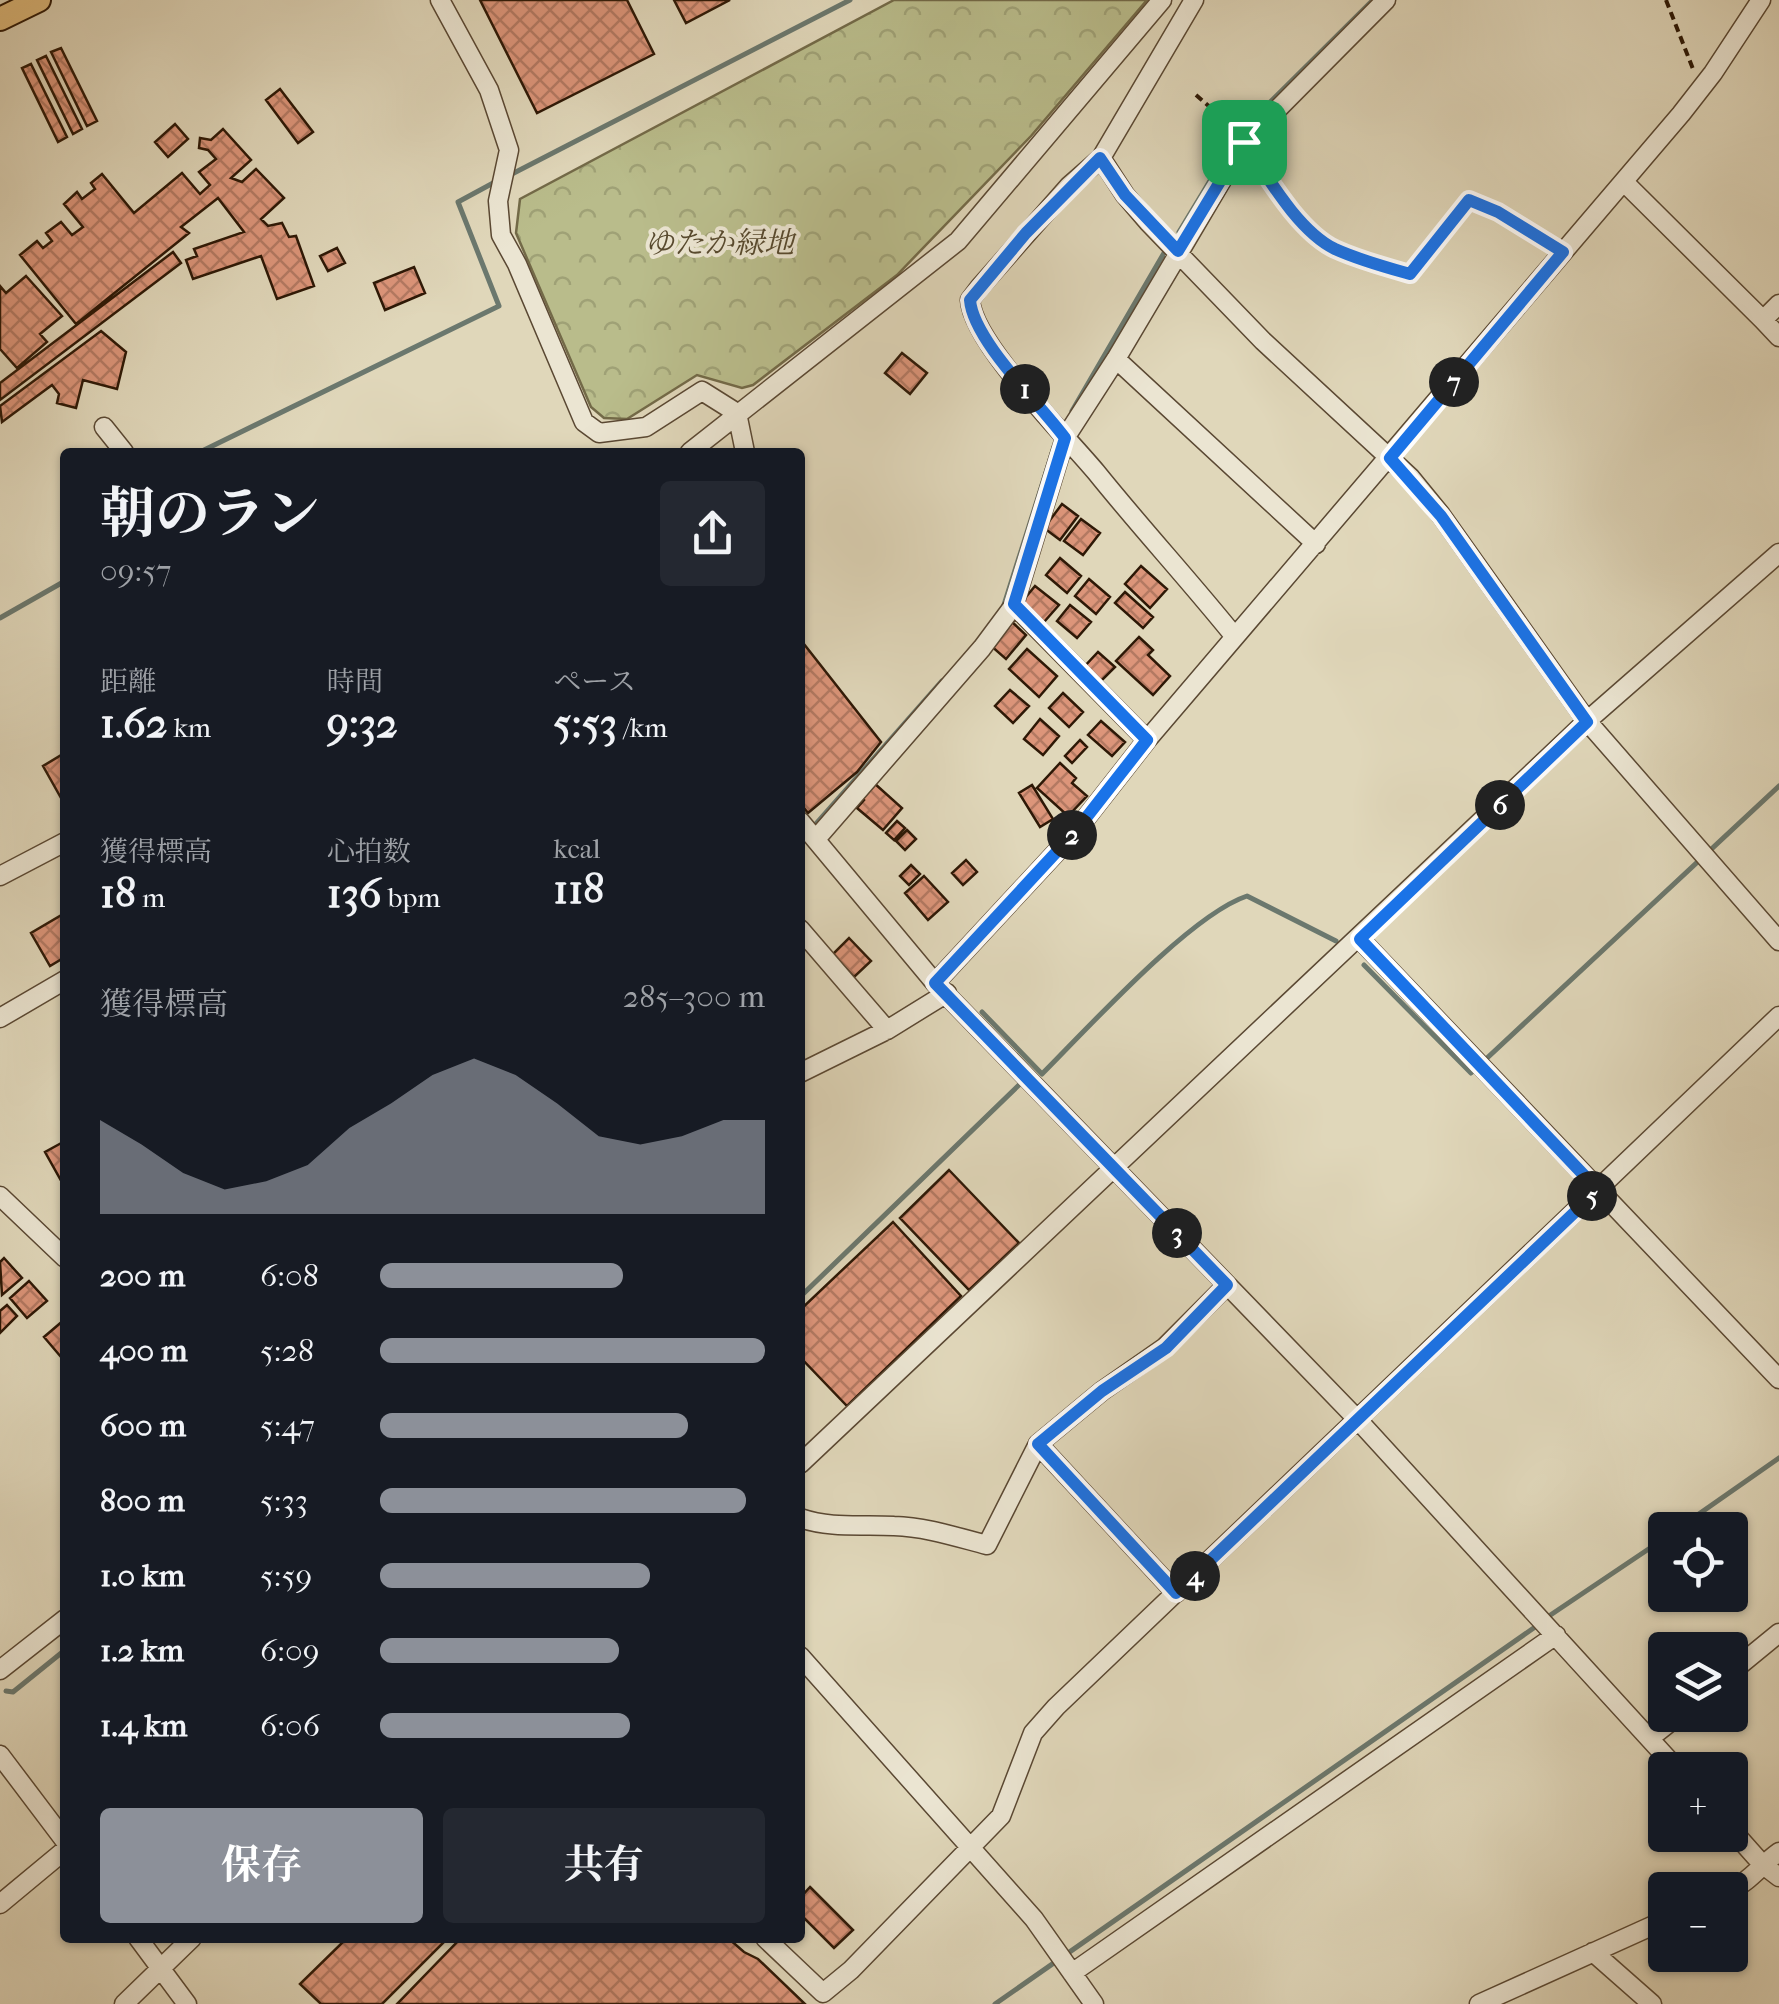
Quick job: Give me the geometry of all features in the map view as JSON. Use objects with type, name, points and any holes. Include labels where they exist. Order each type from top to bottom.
[{"type":"main road","points":[[0,19],[39,0]]},
{"type":"street","points":[[440,0],[489,90],[509,150],[500,192],[501,235],[584,422],[598,433],[646,427],[702,391],[737,414],[744,448]]},
{"type":"street","points":[[695,448],[958,241],[1162,0]]},
{"type":"street","points":[[1194,0],[1100,158],[1036,221],[970,300],[971,314],[984,336],[1235,637]]},
{"type":"street","points":[[820,834],[982,648],[1014,604],[1061,433],[1116,359],[1244,142],[1386,0]]},
{"type":"street","points":[[805,1071],[887,1030],[941,988],[1075,832],[1147,740],[1624,182],[1713,73],[1761,0]]},
{"type":"street","points":[[1100,158],[1125,195],[1262,341],[1390,458],[1441,516],[1587,722],[1779,941]]},
{"type":"street","points":[[1624,182],[1779,337]]},
{"type":"street","points":[[1764,320],[1779,304]]},
{"type":"street","points":[[1116,359],[1316,544]]},
{"type":"street","points":[[104,426],[121,448]]},
{"type":"street","points":[[805,1459],[1587,722],[1779,554]]},
{"type":"street","points":[[1014,604],[1147,740]]},
{"type":"street","points":[[805,824],[820,834],[941,988],[1358,1420],[1662,1752]]},
{"type":"street","points":[[0,876],[60,845]]},
{"type":"street","points":[[805,935],[887,1030]]},
{"type":"street","points":[[1360,939],[1779,1379]]},
{"type":"street","points":[[0,1018],[60,983]]},
{"type":"street","points":[[770,1943],[823,1993],[851,1970],[1001,1816],[1034,1734],[1056,1708],[1779,1016]]},
{"type":"street","points":[[0,1196],[60,1253]]},
{"type":"street","points":[[805,1519],[857,1528],[891,1525],[929,1530],[987,1544],[1038,1444],[1102,1391],[1166,1348],[1227,1285]]},
{"type":"street","points":[[1038,1444],[1176,1593]]},
{"type":"street","points":[[0,1670],[60,1623]]},
{"type":"street","points":[[1748,1658],[1779,1632]]},
{"type":"street","points":[[1070,1970],[1553,1633]]},
{"type":"street","points":[[805,1662],[1034,1919],[1094,2004]]},
{"type":"street","points":[[1650,1738],[1657,1732]]},
{"type":"street","points":[[0,1755],[60,1834]]},
{"type":"street","points":[[1748,1848],[1779,1877]]},
{"type":"street","points":[[1748,1879],[1779,1852]]},
{"type":"street","points":[[0,1904],[60,1854]]},
{"type":"street","points":[[1479,2004],[1648,1928]]},
{"type":"street","points":[[142,1943],[187,2004]]},
{"type":"street","points":[[124,2004],[187,1943]]},
{"type":"street","points":[[1593,1952],[1652,2004]]},
{"type":"path","points":[[1666,0],[1698,82]]},
{"type":"path","points":[[1196,94],[1234,127],[1294,212],[1332,248],[1410,274],[1469,200],[1498,212],[1563,252]]},
{"type":"green space","name":"ゆたか緑地","points":[[894,0],[1147,0],[1031,136],[897,275],[753,385],[742,388],[697,375],[627,419],[604,418],[591,407],[516,233],[520,199]]},
{"type":"building","points":[[480,0],[627,0],[654,54],[537,113]]},
{"type":"building","points":[[674,0],[730,0],[686,23]]},
{"type":"building","points":[[61,48],[97,121],[87,126],[51,52]]},
{"type":"building","points":[[46,56],[82,129],[73,134],[37,60]]},
{"type":"building","points":[[31,64],[67,137],[58,142],[22,68]]},
{"type":"building","points":[[280,89],[313,132],[298,143],[266,100]]},
{"type":"building","points":[[175,124],[188,139],[168,157],[155,142]]},
{"type":"building","points":[[223,129],[251,160],[231,178],[242,182],[256,169],[284,198],[261,219],[268,226],[282,223],[289,237],[296,236],[314,286],[277,299],[261,256],[193,279],[186,260],[197,256],[194,249],[244,232],[218,198],[181,227],[189,233],[76,324],[20,255],[37,241],[43,248],[52,241],[46,233],[61,222],[72,235],[83,227],[64,204],[77,192],[82,199],[95,189],[91,183],[102,174],[134,213],[182,173],[200,194],[210,185],[199,172],[216,159],[208,150],[199,148],[200,138],[211,140]]},
{"type":"building","points":[[337,248],[345,263],[328,271],[320,256]]},
{"type":"building","points":[[173,252],[181,263],[0,400],[0,383]]},
{"type":"building","points":[[414,267],[425,293],[385,310],[374,283]]},
{"type":"building","points":[[26,276],[62,316],[40,334],[47,342],[17,368],[0,349],[0,286],[6,293]]},
{"type":"building","points":[[101,331],[126,352],[117,389],[83,380],[76,408],[57,403],[59,394],[52,385],[2,422],[0,406]]},
{"type":"building","points":[[902,353],[927,373],[910,394],[885,373]]},
{"type":"building","points":[[1062,504],[1078,516],[1060,540],[1044,528]]},
{"type":"building","points":[[1081,519],[1100,533],[1083,555],[1064,541]]},
{"type":"building","points":[[1060,558],[1081,576],[1067,593],[1046,575]]},
{"type":"building","points":[[1141,566],[1167,589],[1150,608],[1125,584]]},
{"type":"building","points":[[1089,579],[1110,597],[1096,614],[1075,596]]},
{"type":"building","points":[[1035,586],[1059,605],[1044,622],[1021,603]]},
{"type":"building","points":[[1125,592],[1153,617],[1143,628],[1115,603]]},
{"type":"building","points":[[1070,605],[1091,622],[1077,638],[1057,621]]},
{"type":"building","points":[[1011,621],[1026,635],[1006,659],[990,645]]},
{"type":"building","points":[[1139,637],[1153,650],[1148,655],[1170,676],[1153,695],[1116,661]]},
{"type":"building","points":[[805,645],[881,742],[857,772],[808,813]]},
{"type":"building","points":[[1027,649],[1057,676],[1039,697],[1009,669]]},
{"type":"building","points":[[1098,652],[1115,667],[1100,682],[1084,667]]},
{"type":"building","points":[[1010,690],[1029,706],[1013,723],[995,706]]},
{"type":"building","points":[[1063,693],[1083,712],[1069,727],[1049,708]]},
{"type":"building","points":[[1040,719],[1059,736],[1043,755],[1024,739]]},
{"type":"building","points":[[1101,721],[1125,742],[1112,756],[1088,735]]},
{"type":"building","points":[[1080,740],[1087,747],[1072,763],[1065,756]]},
{"type":"building","points":[[60,756],[60,796],[43,766]]},
{"type":"building","points":[[1060,763],[1076,778],[1072,783],[1087,796],[1068,816],[1037,788]]},
{"type":"building","points":[[874,783],[902,808],[883,830],[857,808]]},
{"type":"building","points":[[1032,785],[1053,819],[1040,827],[1019,793]]},
{"type":"building","points":[[897,821],[905,828],[894,840],[886,833]]},
{"type":"building","points":[[907,830],[916,839],[905,850],[896,841]]},
{"type":"building","points":[[966,860],[977,872],[963,885],[952,873]]},
{"type":"building","points":[[911,865],[920,874],[909,885],[900,876]]},
{"type":"building","points":[[924,876],[948,902],[928,920],[905,893]]},
{"type":"building","points":[[60,916],[60,960],[50,966],[31,933]]},
{"type":"building","points":[[849,938],[871,961],[854,977],[832,955]]},
{"type":"building","points":[[60,1144],[60,1179],[45,1152]]},
{"type":"building","points":[[949,1170],[1019,1243],[969,1290],[900,1218]]},
{"type":"building","points":[[893,1222],[961,1296],[847,1406],[805,1362],[805,1305]]},
{"type":"building","points":[[4,1258],[22,1278],[2,1295],[0,1262]]},
{"type":"building","points":[[29,1281],[47,1301],[27,1318],[10,1298]]},
{"type":"building","points":[[7,1305],[17,1316],[0,1333],[0,1311]]},
{"type":"building","points":[[60,1323],[60,1356],[44,1337]]},
{"type":"building","points":[[810,1887],[853,1930],[834,1948],[805,1919],[805,1892]]},
{"type":"building","points":[[342,1943],[443,1943],[382,2004],[321,2004],[300,1984]]},
{"type":"building","points":[[456,1943],[734,1943],[758,1959],[805,2004],[397,2004]]},
{"type":"waterway","points":[[510,175],[850,0]]},
{"type":"waterway","points":[[1243,129],[1373,0]]},
{"type":"waterway","points":[[1179,232],[1234,141]]},
{"type":"waterway","points":[[208,448],[499,306],[458,202],[495,182]]},
{"type":"waterway","points":[[1072,411],[1164,253]]},
{"type":"waterway","points":[[1003,608],[1054,447]]},
{"type":"waterway","points":[[0,618],[60,584]]},
{"type":"waterway","points":[[815,825],[942,681]]},
{"type":"waterway","points":[[1364,965],[1471,1073],[1779,786]]},
{"type":"waterway","points":[[982,1012],[1042,1074],[1169,949],[1197,925],[1247,896],[1336,941]]},
{"type":"waterway","points":[[805,1292],[1020,1084]]},
{"type":"waterway","points":[[1702,1512],[1779,1458]]},
{"type":"waterway","points":[[1546,1618],[1648,1549]]},
{"type":"waterway","points":[[995,2004],[1538,1625]]},
{"type":"waterway","points":[[6,1691],[13,1692],[60,1654]]},
{"type":"route","points":[[1244,142],[1294,212],[1332,248],[1373,264],[1410,274],[1469,200],[1498,212],[1563,252],[1390,458],[1441,516],[1587,722],[1360,939],[1598,1190],[1176,1593],[1038,1444],[1102,1391],[1166,1348],[1227,1285],[935,983],[1075,832],[1147,740],[1014,604],[1065,438],[984,336],[971,314],[970,300],[1069,186],[1100,158],[1125,195],[1178,251],[1244,142]]}]
